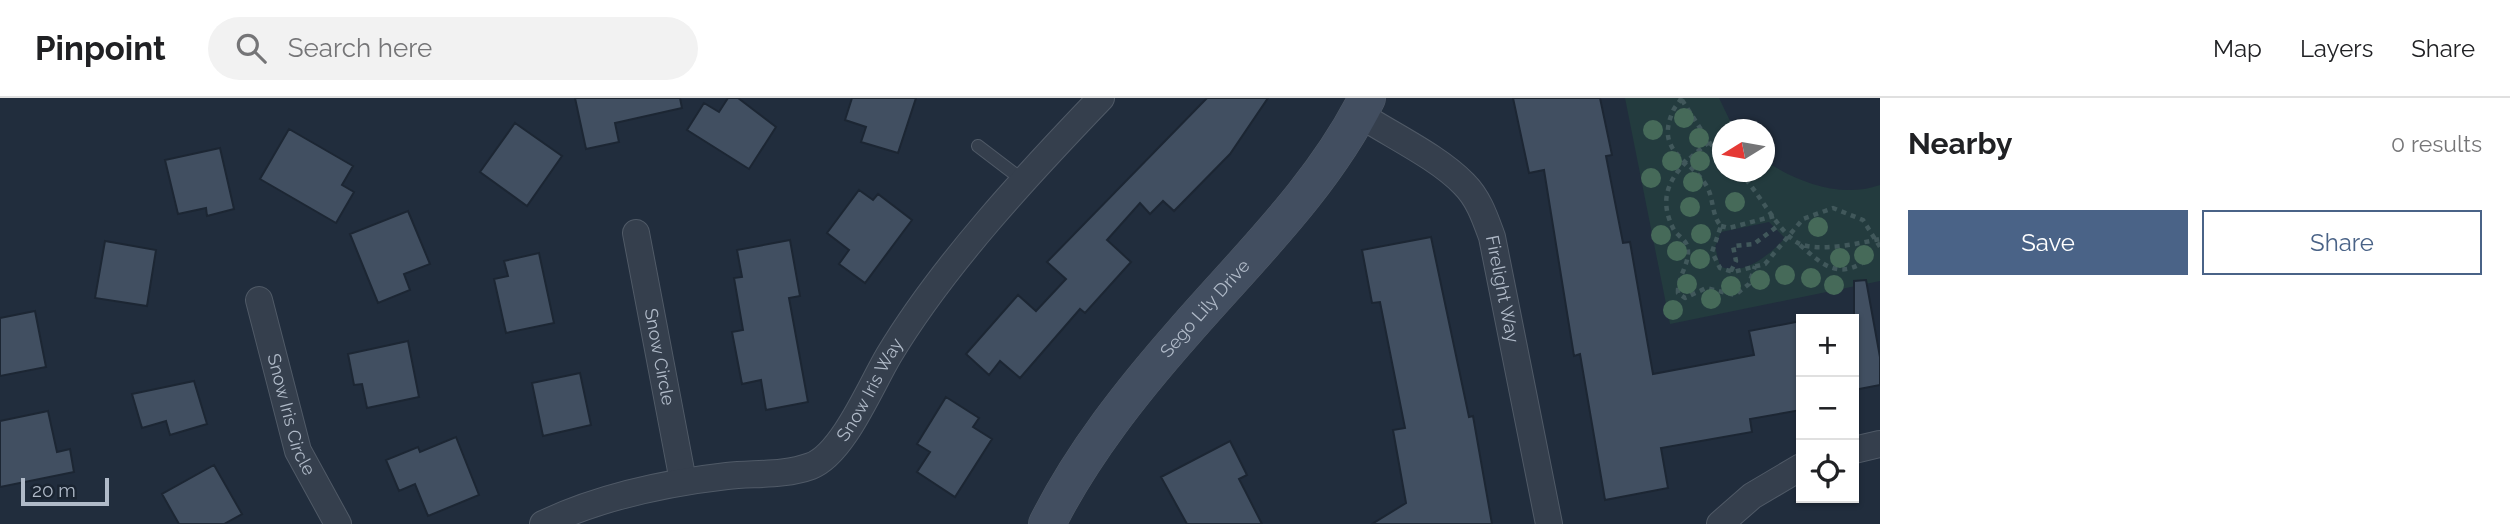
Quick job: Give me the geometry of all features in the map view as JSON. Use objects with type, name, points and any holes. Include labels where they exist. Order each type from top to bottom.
[{"type":"street","name":"Snow Iris Way","points":[[543,524],[622,495],[683,481],[786,472],[813,466],[835,448],[891,352],[939,285],[1025,182],[1101,98]]},
{"type":"street","name":"Sego Lily Drive","points":[[1047,524],[1062,494],[1122,406],[1304,195],[1363,106]]},
{"type":"street","name":"Firelight Way","points":[[1363,106],[1465,184],[1480,206],[1492,237],[1549,524]]},
{"type":"street","name":"Snow Circle","points":[[636,233],[683,481]]},
{"type":"street","name":"Snow Iris Circle","points":[[259,300],[298,451],[338,524]]},
{"type":"street","points":[[1859,449],[1880,444]]},
{"type":"street","points":[[1720,524],[1752,496],[1796,470]]},
{"type":"lane","points":[[978,146],[1025,182]]},
{"type":"path","points":[[1712,145],[1682,99],[1673,111],[1668,138],[1672,150],[1709,188],[1716,221],[1729,228],[1774,216]]},
{"type":"path","points":[[1709,142],[1685,162],[1670,180],[1666,197],[1672,227],[1687,246],[1687,262],[1678,293],[1682,298],[1688,297],[1706,288],[1735,295],[1749,284],[1755,266]]},
{"type":"path","points":[[1748,182],[1763,198],[1779,225],[1831,270],[1848,270],[1862,263]]},
{"type":"path","points":[[1721,226],[1713,244],[1713,257],[1720,268],[1731,272],[1765,264],[1803,219],[1833,208],[1863,220],[1878,239],[1880,247]]},
{"type":"path","points":[[1731,272],[1736,261],[1733,246],[1754,244],[1779,225]]},
{"type":"path","points":[[1796,242],[1838,246],[1878,239]]},
{"type":"green space","points":[[1625,98],[1719,98],[1729,119],[1712,119],[1712,182],[1775,182],[1775,167],[1805,182],[1835,189],[1865,189],[1880,185],[1880,281],[1670,324]],"holes":[[[1769,222],[1785,238],[1772,251],[1747,267],[1729,269],[1720,266],[1715,247],[1721,232]]]},
{"type":"building","points":[[575,98],[680,98],[682,108],[615,123],[619,142],[586,149]]},
{"type":"building","points":[[728,98],[738,98],[776,127],[749,169],[687,130],[704,103],[719,112]]},
{"type":"building","points":[[852,98],[916,98],[898,153],[861,142],[866,127],[845,120]]},
{"type":"building","points":[[1207,98],[1268,98],[1230,154],[1174,211],[1163,201],[1150,214],[1140,203],[1107,240],[1131,262],[1085,313],[1080,309],[1020,378],[1000,361],[989,375],[966,354],[1018,295],[1036,311],[1066,279],[1047,262]]},
{"type":"building","points":[[1513,98],[1600,98],[1612,155],[1606,156],[1623,243],[1630,242],[1653,374],[1754,355],[1749,331],[1796,322],[1796,411],[1750,419],[1752,432],[1661,448],[1668,488],[1605,500],[1580,354],[1574,356],[1544,170],[1529,173]]},
{"type":"building","points":[[515,123],[562,156],[527,206],[480,172]]},
{"type":"building","points":[[289,129],[353,166],[342,185],[354,192],[336,223],[260,179]]},
{"type":"building","points":[[220,148],[234,209],[207,216],[206,208],[178,214],[165,160]]},
{"type":"building","points":[[859,190],[873,200],[878,194],[912,220],[865,283],[839,264],[849,250],[827,233]]},
{"type":"building","points":[[408,211],[430,264],[404,274],[410,290],[378,303],[350,234]]},
{"type":"building","points":[[1431,237],[1469,417],[1473,416],[1492,524],[1372,524],[1406,503],[1393,430],[1405,428],[1380,302],[1372,303],[1362,250]]},
{"type":"building","points":[[790,240],[800,296],[789,298],[808,402],[766,410],[761,380],[742,384],[732,332],[743,330],[734,278],[742,277],[737,250]]},
{"type":"building","points":[[105,241],[156,250],[147,306],[95,298]]},
{"type":"building","points":[[539,253],[554,323],[506,333],[494,279],[508,276],[504,261]]},
{"type":"building","points":[[1866,280],[1880,357],[1880,385],[1859,389],[1859,314],[1854,314],[1854,281]]},
{"type":"building","points":[[35,311],[46,367],[0,376],[0,318]]},
{"type":"building","points":[[408,341],[419,397],[367,408],[362,384],[354,385],[348,354]]},
{"type":"building","points":[[580,373],[591,425],[543,436],[532,383]]},
{"type":"building","points":[[194,381],[207,424],[170,435],[166,421],[142,428],[132,394]]},
{"type":"building","points":[[946,397],[979,418],[973,427],[992,439],[955,497],[917,472],[930,452],[917,444]]},
{"type":"building","points":[[48,411],[57,452],[70,449],[74,472],[0,487],[0,421]]},
{"type":"building","points":[[456,437],[479,495],[428,516],[415,484],[399,491],[386,460],[418,447],[420,452]]},
{"type":"building","points":[[1230,441],[1247,475],[1239,479],[1262,524],[1187,524],[1161,477]]},
{"type":"building","points":[[214,465],[242,514],[224,524],[179,524],[162,494]]}]
